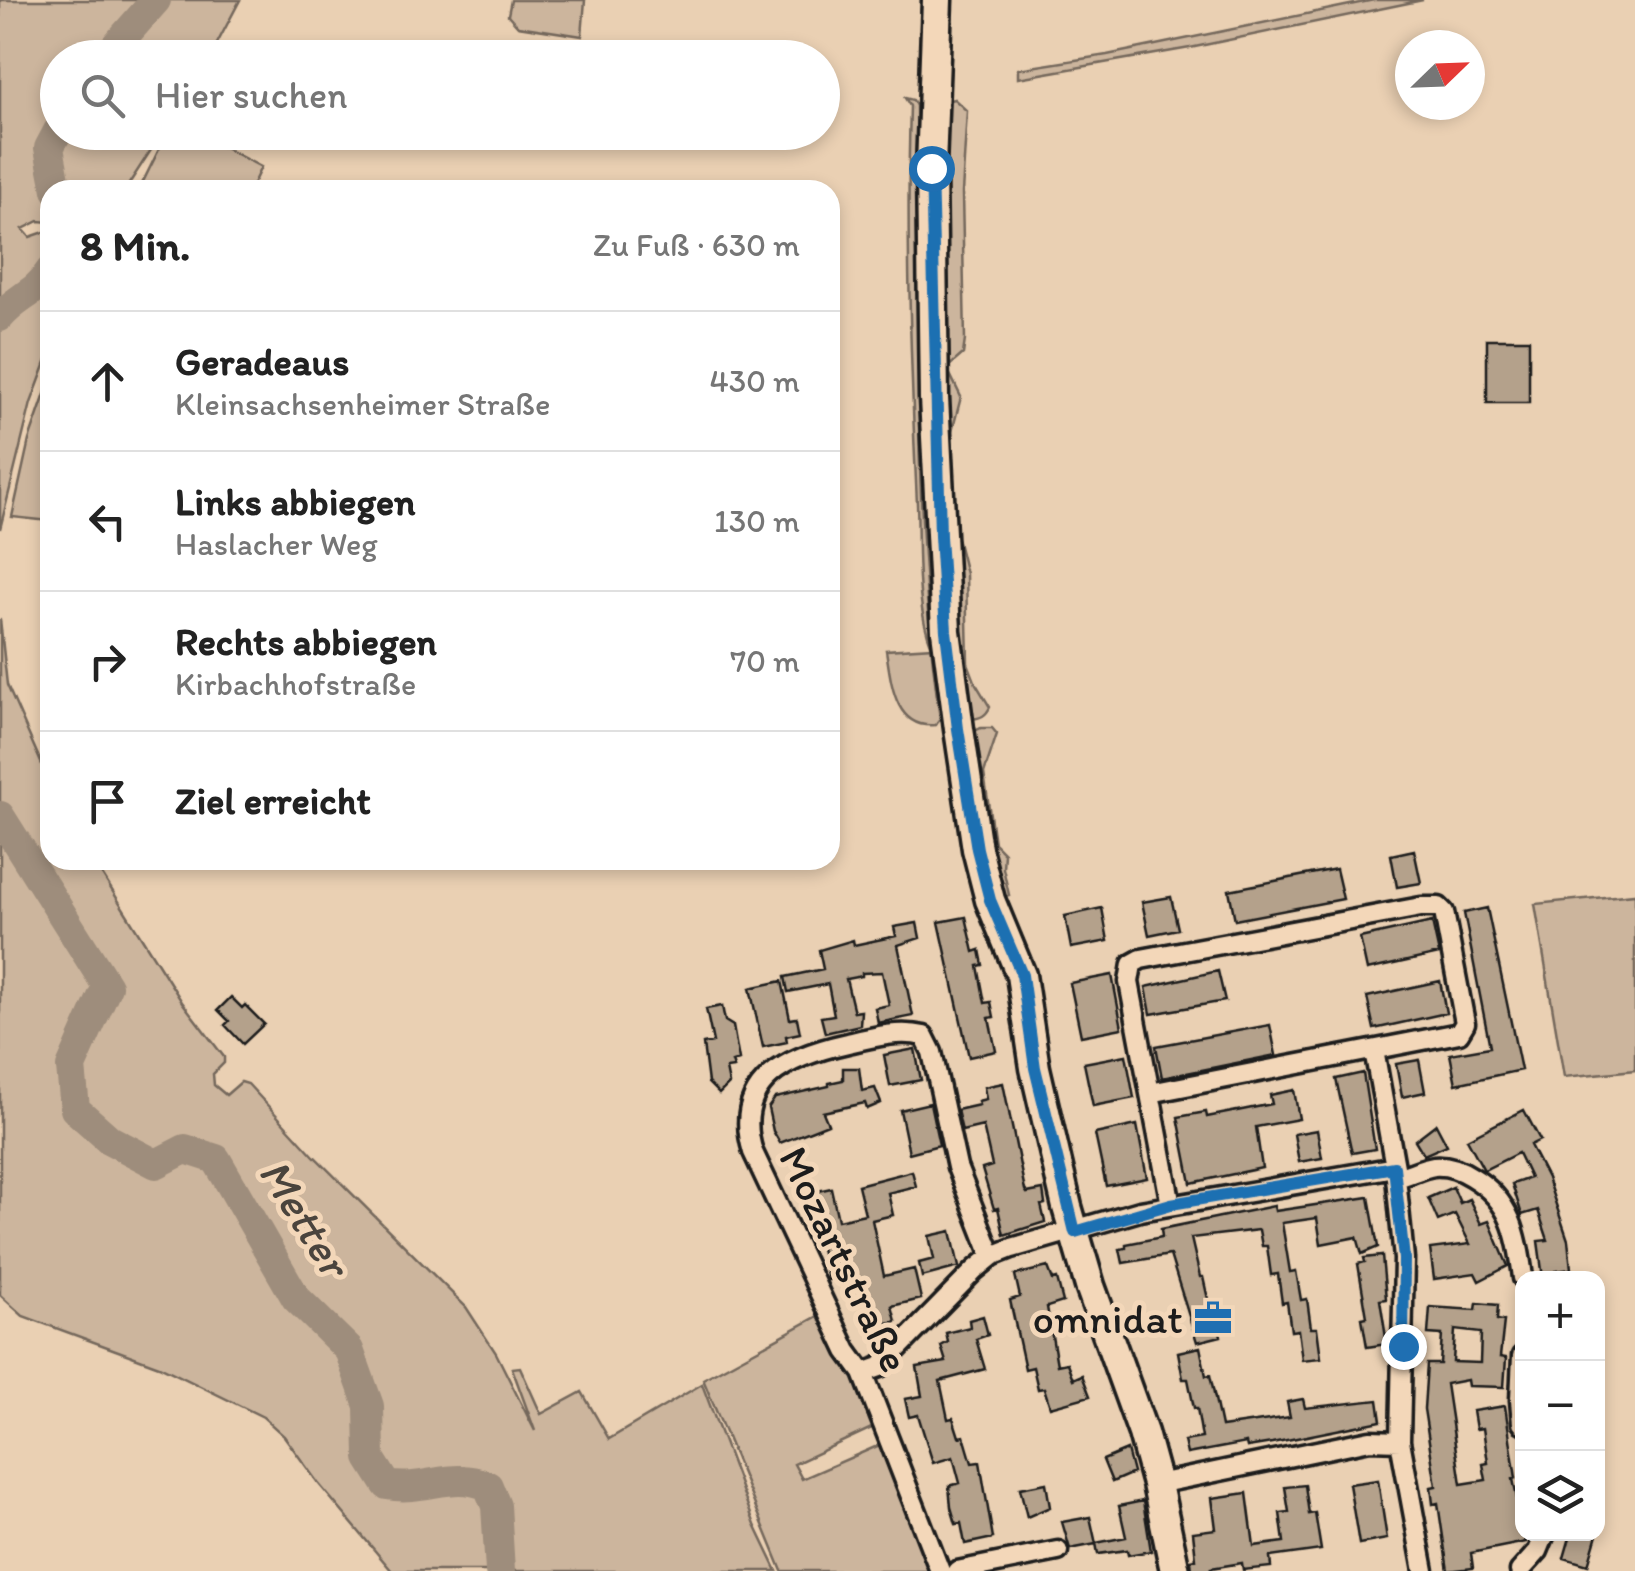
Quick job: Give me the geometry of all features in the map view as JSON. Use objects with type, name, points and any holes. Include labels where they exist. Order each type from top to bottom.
[{"type":"main road","points":[[937,0],[931,168],[933,322],[946,631],[977,849],[990,900],[1022,975],[1035,1068],[1085,1272],[1142,1433],[1175,1571]]},
{"type":"street","points":[[1150,1093],[1463,1030],[1447,921],[1440,907],[1422,907],[1137,961],[1130,970],[1129,982],[1150,1093],[1171,1204]]},
{"type":"street","name":"Mozartstraße","points":[[940,1571],[863,1373],[847,1350],[792,1240],[754,1152],[746,1130],[755,1094],[774,1071],[798,1056],[870,1038],[910,1032],[924,1036],[932,1052],[956,1168],[992,1256]]},
{"type":"street","points":[[1374,1050],[1395,1173],[1404,1259],[1400,1440],[1424,1571]]},
{"type":"street","points":[[863,1373],[880,1367],[992,1256],[1171,1204],[1448,1167],[1482,1183],[1496,1196],[1513,1222],[1522,1271]]},
{"type":"street","points":[[1157,1484],[1370,1440],[1400,1440]]},
{"type":"street","points":[[1520,1571],[1542,1541]]},
{"type":"street","points":[[958,1571],[1058,1550]]},
{"type":"shaded area","points":[[0,0],[240,0],[219,40],[40,40],[40,150],[151,150],[131,180],[40,180],[40,221],[23,229],[30,237],[40,234],[40,379],[0,529]]},
{"type":"shaded area","points":[[511,0],[585,0],[582,36],[518,26],[508,15]]},
{"type":"shaded area","points":[[1374,0],[1423,0],[1190,48],[1018,78],[1018,69],[1107,55]]},
{"type":"shaded area","points":[[905,98],[913,100],[916,106],[921,490],[931,644],[919,577],[910,305],[910,106]]},
{"type":"shaded area","points":[[954,99],[967,111],[962,193],[965,340],[963,354],[947,368],[961,397],[952,432],[953,492],[956,534],[966,574],[968,663],[990,707],[983,716],[971,719],[954,610],[943,261],[946,101]]},
{"type":"shaded area","points":[[159,150],[228,150],[261,167],[255,180],[144,180]]},
{"type":"shaded area","points":[[40,409],[40,520],[12,517]]},
{"type":"shaded area","points":[[0,619],[7,685],[40,760],[40,870],[99,870],[182,1002],[224,1057],[224,1063],[213,1074],[214,1085],[226,1095],[241,1082],[248,1084],[314,1156],[466,1307],[496,1353],[535,1431],[512,1368],[520,1367],[541,1414],[582,1392],[609,1439],[702,1384],[755,1525],[777,1571],[392,1571],[284,1436],[263,1417],[159,1366],[23,1316],[0,1295]]},
{"type":"shaded area","points":[[931,647],[940,719],[936,725],[911,720],[903,712],[893,689],[886,650]]},
{"type":"shaded area","points":[[992,728],[997,734],[984,773],[994,843],[1004,853],[1009,895],[999,897],[973,732]]},
{"type":"shaded area","points":[[1635,894],[1635,1070],[1564,1077],[1535,904]]},
{"type":"shaded area","points":[[820,1315],[848,1368],[861,1379],[876,1426],[794,1464],[802,1479],[882,1444],[932,1571],[782,1571],[703,1379]]},
{"type":"building","points":[[1487,339],[1529,339],[1529,403],[1487,403]]},
{"type":"building","points":[[1414,850],[1421,883],[1397,887],[1391,855]]},
{"type":"building","points":[[1336,869],[1343,899],[1235,920],[1229,890]]},
{"type":"building","points":[[1171,897],[1178,929],[1149,935],[1142,902]]},
{"type":"building","points":[[1102,908],[1108,941],[1071,948],[1065,916]]},
{"type":"building","points":[[1487,908],[1521,1070],[1456,1084],[1450,1054],[1490,1047],[1464,913]]},
{"type":"building","points":[[966,917],[974,952],[980,950],[983,965],[978,966],[985,1003],[991,1002],[994,1017],[989,1018],[996,1051],[969,1057],[939,922]]},
{"type":"building","points":[[1432,922],[1439,954],[1367,970],[1360,938]]},
{"type":"building","points":[[917,923],[920,938],[898,945],[913,1016],[878,1023],[875,1008],[889,1005],[882,972],[846,979],[854,1012],[861,1011],[860,1025],[825,1033],[821,1017],[834,1015],[828,984],[788,992],[785,977],[823,969],[819,950],[853,940],[854,945],[896,936],[894,927]]},
{"type":"building","points":[[1218,971],[1225,1001],[1151,1014],[1146,987]]},
{"type":"building","points":[[1112,975],[1122,1028],[1081,1036],[1070,983]]},
{"type":"building","points":[[782,981],[790,1019],[797,1018],[800,1033],[786,1036],[787,1042],[763,1047],[750,988]]},
{"type":"building","points":[[1440,981],[1446,1013],[1374,1029],[1367,997]]},
{"type":"building","points":[[231,997],[264,1024],[243,1044],[225,1025],[229,1021],[218,1010]]},
{"type":"building","points":[[722,1006],[725,1021],[733,1026],[739,1060],[732,1062],[734,1068],[726,1069],[729,1084],[719,1094],[708,1083],[703,1044],[713,1042],[706,1009]]},
{"type":"building","points":[[1270,1025],[1276,1055],[1162,1078],[1156,1046]]},
{"type":"building","points":[[915,1049],[921,1080],[890,1086],[884,1055]]},
{"type":"building","points":[[1126,1055],[1134,1098],[1093,1106],[1084,1063]]},
{"type":"building","points":[[1419,1060],[1425,1092],[1402,1097],[1396,1064]]},
{"type":"building","points":[[843,1068],[859,1068],[862,1091],[875,1088],[881,1103],[867,1109],[865,1103],[823,1112],[828,1124],[780,1143],[768,1108],[775,1098],[843,1080]]},
{"type":"building","points":[[1363,1073],[1375,1149],[1352,1153],[1336,1079]]},
{"type":"building","points":[[1003,1083],[1025,1190],[1043,1190],[1045,1204],[1041,1205],[1045,1222],[1004,1235],[982,1169],[992,1166],[983,1126],[962,1131],[957,1110],[979,1105],[978,1101],[986,1099],[984,1087]]},
{"type":"building","points":[[1294,1090],[1299,1119],[1256,1127],[1262,1168],[1191,1183],[1178,1117],[1206,1112],[1207,1117],[1272,1104],[1270,1095]]},
{"type":"building","points":[[930,1103],[939,1145],[909,1153],[900,1110]]},
{"type":"building","points":[[1524,1110],[1540,1140],[1530,1145],[1547,1178],[1568,1240],[1571,1269],[1542,1271],[1538,1241],[1548,1240],[1538,1210],[1522,1215],[1512,1184],[1530,1178],[1518,1153],[1484,1170],[1467,1139]]},
{"type":"building","points":[[1436,1124],[1447,1145],[1424,1155],[1415,1140]]},
{"type":"building","points":[[1137,1125],[1147,1178],[1106,1186],[1095,1134]]},
{"type":"building","points":[[1317,1130],[1322,1158],[1299,1162],[1294,1134]]},
{"type":"building","points":[[912,1171],[916,1186],[888,1193],[893,1215],[872,1220],[884,1276],[914,1269],[921,1299],[892,1306],[896,1321],[866,1328],[862,1314],[871,1312],[864,1280],[848,1284],[846,1276],[828,1280],[819,1239],[816,1240],[811,1221],[806,1222],[800,1195],[831,1188],[838,1220],[865,1214],[858,1185]]},
{"type":"building","points":[[1453,1187],[1460,1203],[1469,1199],[1481,1224],[1489,1221],[1508,1266],[1479,1281],[1475,1273],[1434,1279],[1430,1249],[1470,1244],[1455,1214],[1438,1221],[1428,1198]]},
{"type":"building","points":[[1369,1197],[1378,1247],[1362,1254],[1357,1237],[1321,1244],[1317,1218],[1282,1223],[1290,1272],[1296,1271],[1301,1300],[1307,1299],[1311,1328],[1317,1328],[1321,1358],[1302,1360],[1298,1330],[1291,1331],[1287,1302],[1282,1303],[1278,1274],[1271,1275],[1267,1246],[1262,1246],[1259,1230],[1191,1238],[1221,1336],[1197,1342],[1170,1255],[1123,1263],[1120,1249],[1126,1248],[1126,1244],[1162,1237],[1161,1229],[1274,1206],[1275,1211]]},
{"type":"building","points":[[951,1231],[959,1267],[922,1277],[919,1263],[934,1259],[929,1236]]},
{"type":"building","points":[[1382,1256],[1386,1299],[1380,1300],[1387,1344],[1367,1347],[1362,1318],[1367,1317],[1358,1264],[1365,1262],[1364,1258]]},
{"type":"building","points":[[1048,1267],[1053,1280],[1057,1279],[1063,1302],[1047,1307],[1057,1365],[1067,1363],[1073,1379],[1082,1375],[1090,1396],[1050,1407],[1044,1388],[1038,1389],[1033,1367],[1025,1369],[1010,1300],[1020,1297],[1015,1275]]},
{"type":"building","points":[[1477,1303],[1498,1305],[1497,1320],[1504,1321],[1500,1357],[1506,1358],[1504,1387],[1468,1386],[1467,1380],[1446,1384],[1461,1484],[1486,1480],[1483,1428],[1476,1429],[1473,1411],[1505,1406],[1515,1471],[1515,1541],[1526,1542],[1471,1553],[1473,1568],[1448,1571],[1438,1503],[1433,1504],[1431,1487],[1436,1486],[1424,1409],[1427,1364],[1440,1364],[1442,1335],[1428,1334],[1430,1307],[1476,1310]],"holes":[[[1455,1330],[1481,1333],[1480,1363],[1453,1362]]]},
{"type":"building","points":[[983,1316],[988,1335],[976,1339],[985,1369],[940,1381],[948,1419],[953,1418],[959,1437],[964,1436],[972,1463],[980,1462],[993,1538],[965,1544],[961,1523],[956,1524],[951,1507],[949,1486],[960,1483],[953,1457],[933,1463],[918,1415],[909,1417],[905,1399],[922,1396],[917,1367],[946,1362],[941,1346],[948,1342],[946,1333],[970,1327],[969,1320]]},
{"type":"building","points":[[1200,1347],[1221,1427],[1290,1417],[1287,1402],[1303,1399],[1305,1408],[1378,1400],[1381,1421],[1272,1443],[1247,1447],[1246,1443],[1187,1454],[1184,1441],[1202,1438],[1197,1408],[1188,1379],[1183,1379],[1178,1352]]},
{"type":"building","points":[[1127,1450],[1133,1473],[1112,1482],[1103,1460]]},
{"type":"building","points":[[1378,1480],[1387,1539],[1359,1544],[1349,1484]]},
{"type":"building","points":[[1046,1483],[1050,1507],[1027,1517],[1020,1488]]},
{"type":"building","points":[[1305,1485],[1309,1514],[1315,1513],[1321,1550],[1270,1557],[1271,1567],[1243,1570],[1242,1563],[1211,1568],[1212,1571],[1192,1571],[1191,1560],[1196,1559],[1193,1532],[1216,1529],[1212,1498],[1247,1493],[1254,1546],[1284,1542],[1280,1513],[1289,1512],[1285,1487]]},
{"type":"building","points":[[1143,1501],[1151,1551],[1098,1554],[1096,1543],[1126,1537],[1119,1506]]},
{"type":"building","points":[[1090,1517],[1096,1544],[1070,1549],[1062,1522]]},
{"type":"building","points":[[1569,1541],[1595,1541],[1588,1565],[1564,1558]]},
{"type":"waterway","name":"Metter","points":[[121,40],[156,0]]},
{"type":"waterway","name":"Metter","points":[[49,150],[55,180]]},
{"type":"waterway","name":"Metter","points":[[0,317],[40,284]]},
{"type":"waterway","name":"Metter","points":[[0,816],[107,986],[71,1067],[75,1109],[110,1140],[156,1164],[185,1149],[216,1159],[296,1298],[349,1350],[369,1406],[370,1458],[387,1485],[462,1480],[488,1486],[496,1506],[500,1571]]},
{"type":"place","name":"omnidat","points":[[1213,1318]]},
{"type":"route","points":[[931,168],[940,536],[958,729],[977,849],[990,900],[1022,975],[1035,1068],[1075,1232],[1171,1204],[1394,1167],[1404,1259],[1403,1346]]}]
